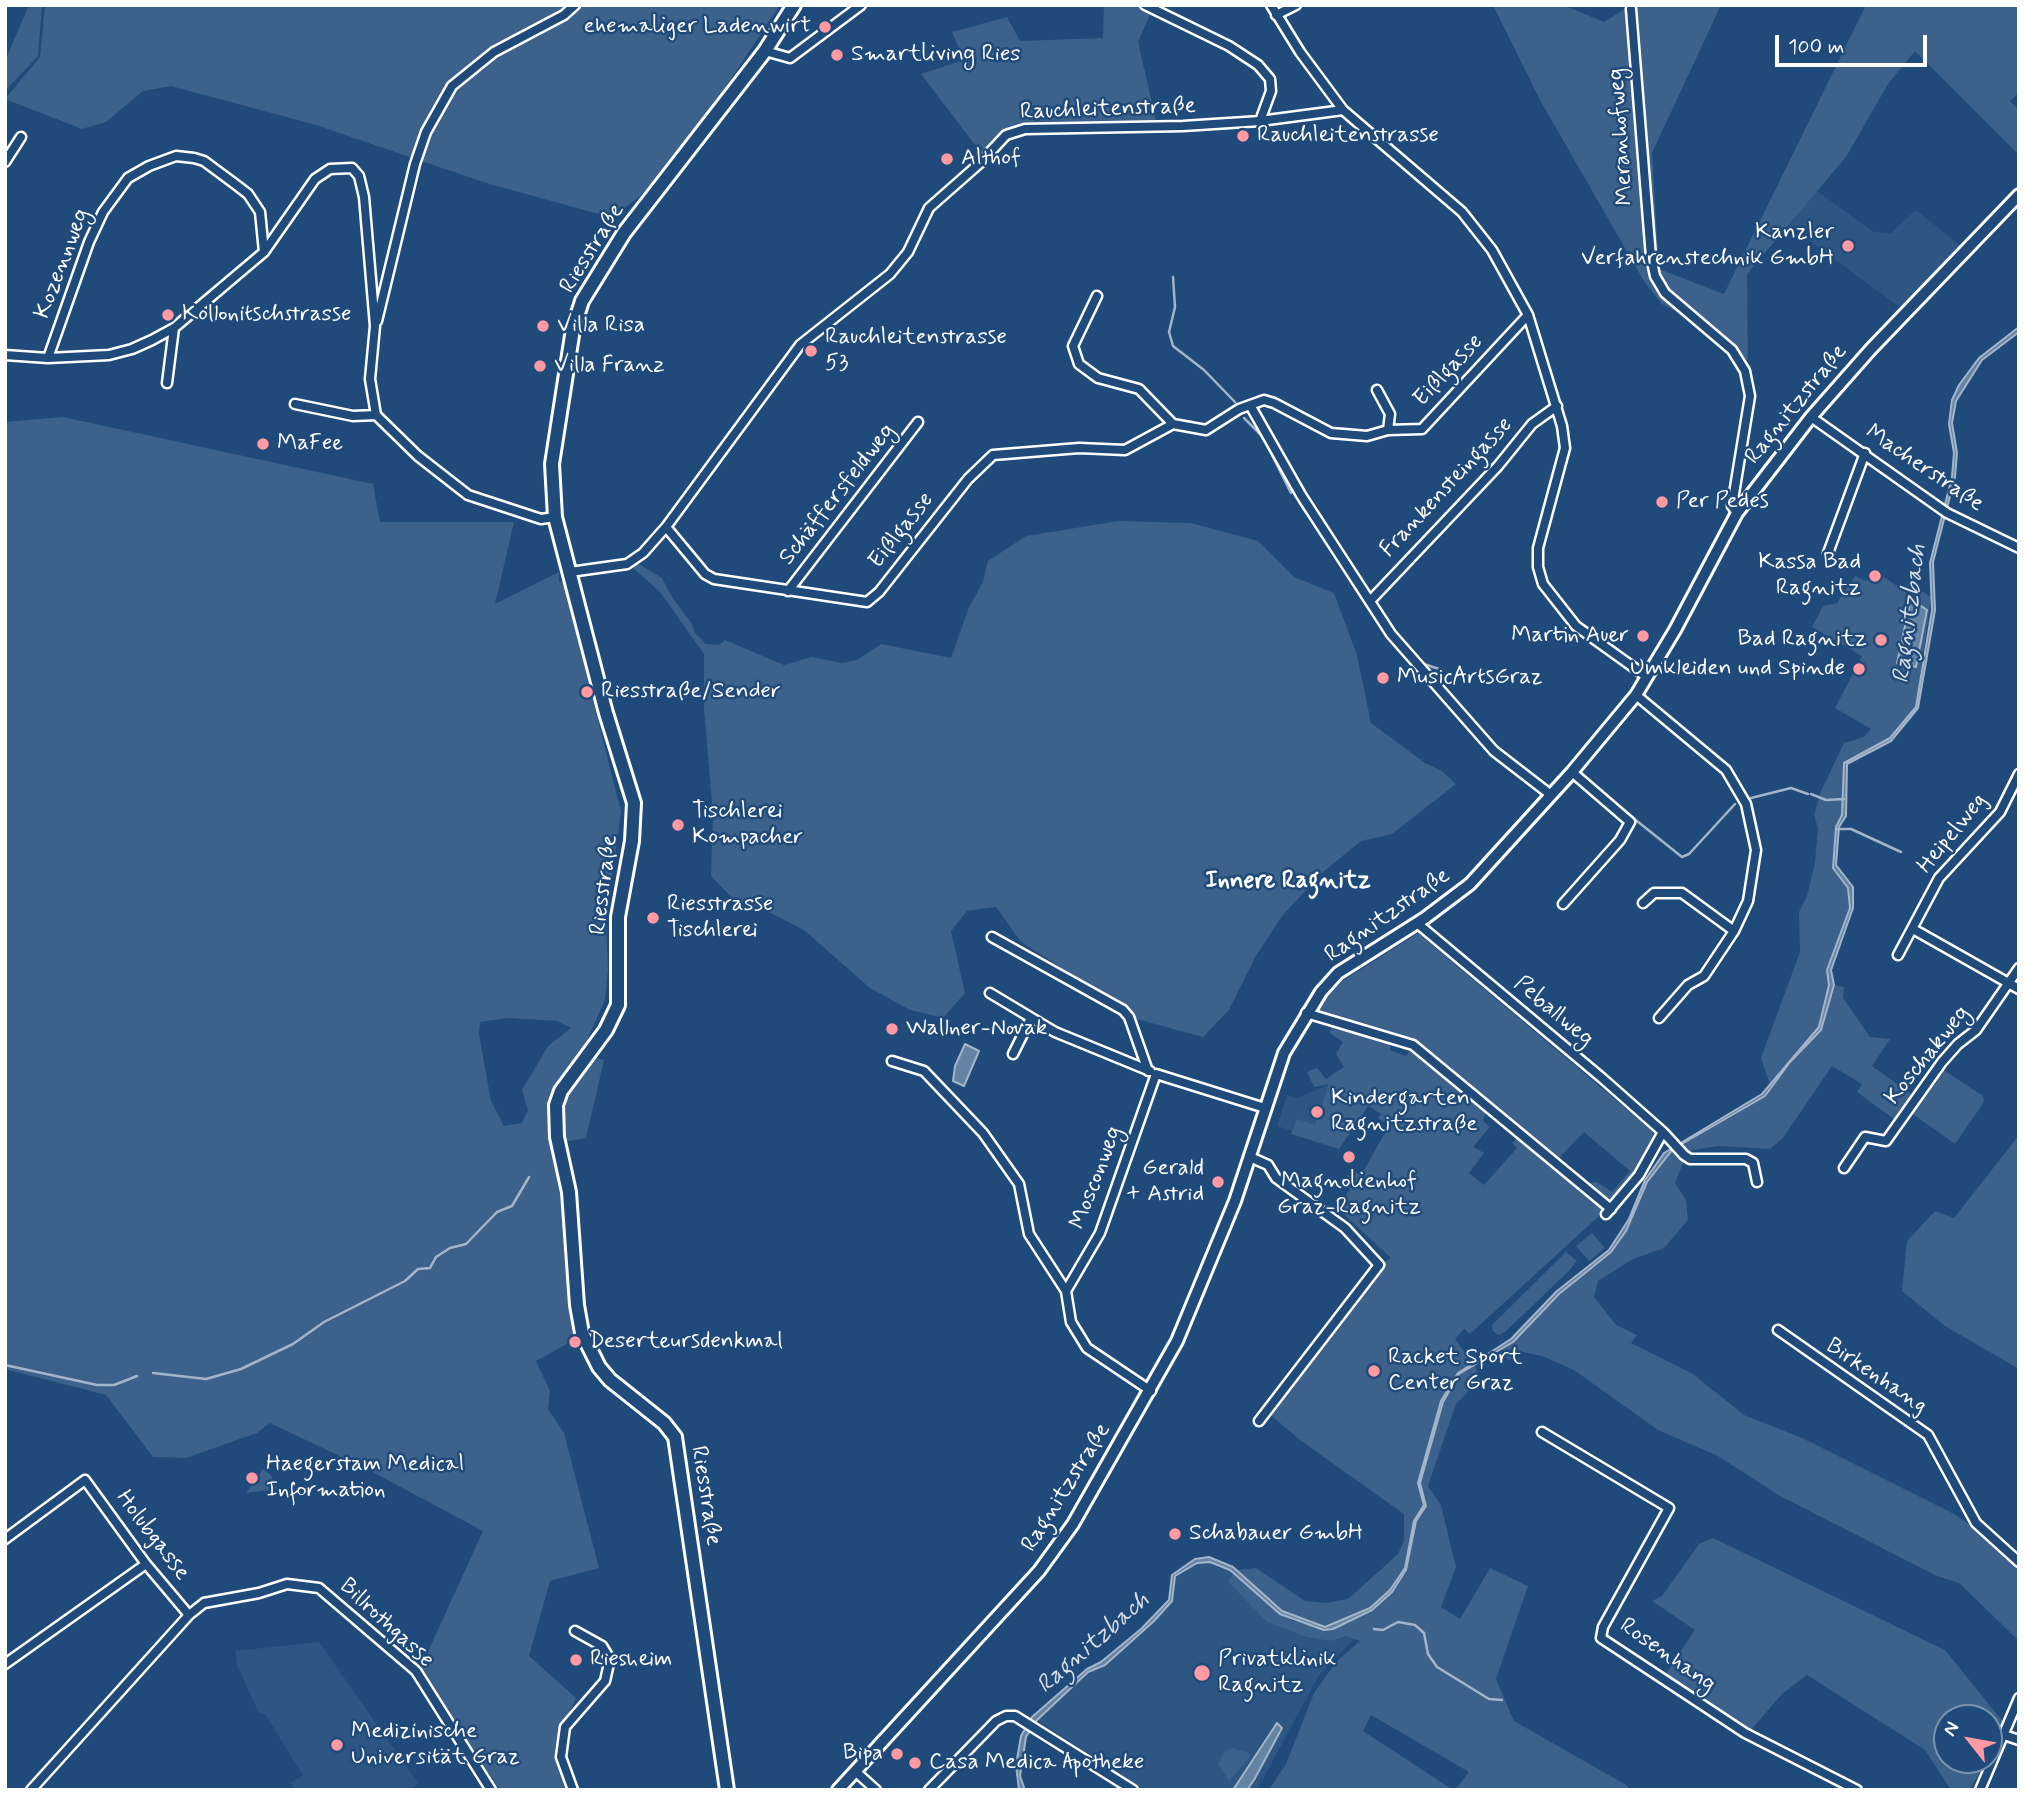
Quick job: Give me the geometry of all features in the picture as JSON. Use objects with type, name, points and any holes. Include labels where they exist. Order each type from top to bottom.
[{"type":"main road","name":"Riesstraße","points":[[727,1790],[675,1437],[664,1423],[610,1380],[599,1367],[582,1333],[577,1305],[569,1192],[557,1137],[556,1105],[561,1091],[606,1030],[618,1005],[618,917],[632,841],[634,803],[606,713],[555,517],[552,491],[555,442],[573,329],[583,301],[624,233],[765,51],[794,5]]},
{"type":"main road","name":"Ragnitzstraße","points":[[838,1790],[1039,1571],[1073,1524],[1151,1391],[1221,1238],[1284,1054],[1306,1013],[1338,973],[1417,923],[1480,876],[1572,772],[1636,695],[1737,513],[1811,417],[1878,341],[2018,198]]},
{"type":"street","points":[[555,517],[541,519],[468,495],[418,456],[376,415],[370,379],[375,326],[415,164],[426,132],[452,86],[494,52],[555,20],[575,5]]},
{"type":"street","points":[[765,51],[790,58],[861,5]]},
{"type":"street","points":[[1145,5],[1237,50],[1258,65],[1270,79],[1270,91],[1260,121]]},
{"type":"street","points":[[1271,5],[1343,110],[1462,212],[1492,250],[1528,315],[1557,406],[1565,447],[1538,548],[1538,567],[1543,584],[1576,626],[1647,677]]},
{"type":"street","points":[[1276,15],[1296,5]]},
{"type":"street","name":"Meranhofweg","points":[[1631,9],[1651,257],[1655,276],[1665,293],[1732,349],[1745,371],[1750,396],[1732,506],[1737,513]]},
{"type":"street","name":"Rauchleitenstraße","points":[[570,572],[627,564],[666,527],[793,354],[827,322],[890,274],[908,252],[929,208],[980,163],[1006,135],[1025,129],[1183,126],[1260,121],[1343,110]]},
{"type":"street","points":[[5,162],[22,137]]},
{"type":"street","name":"Kozennweg","points":[[48,358],[89,242],[103,212],[128,178],[149,166],[176,156],[204,161],[217,170],[256,204],[264,251]]},
{"type":"street","points":[[5,355],[48,358],[108,355],[132,349],[174,328],[264,251],[315,179],[330,170],[352,168],[359,176],[364,197],[375,326]]},
{"type":"street","points":[[1097,296],[1073,346],[1079,364],[1098,378],[1139,389],[1173,424],[1206,430],[1239,408],[1250,405],[1301,495],[1391,634],[1494,751],[1550,795]]},
{"type":"street","name":"Eißlgasse","points":[[1250,405],[1264,400],[1274,402],[1331,432],[1367,436],[1388,430],[1422,429],[1528,315]]},
{"type":"street","points":[[167,383],[174,328]]},
{"type":"street","name":"Eißlgasse","points":[[1377,390],[1390,414],[1388,430]]},
{"type":"street","points":[[295,404],[352,416],[376,415]]},
{"type":"street","name":"Frankensteingasse","points":[[1370,601],[1498,466],[1532,425],[1557,406]]},
{"type":"street","name":"Macherstraße","points":[[1811,417],[1947,513],[2019,548]]},
{"type":"street","name":"Schäffersfeldweg","points":[[788,590],[918,422]]},
{"type":"street","name":"Eißlgasse","points":[[666,527],[688,555],[714,579],[859,603],[873,599],[988,457],[1079,448],[1125,450],[1173,424]]},
{"type":"street","points":[[1828,554],[1865,453]]},
{"type":"street","points":[[1636,695],[1718,761],[1734,780],[1746,804],[1755,838],[1755,866],[1748,901],[1734,931],[1704,976],[1688,985],[1659,1017]]},
{"type":"street","points":[[1563,904],[1620,840],[1630,822],[1572,772]]},
{"type":"street","name":"Heipelweg","points":[[1898,955],[1913,929],[1913,921],[1939,878],[2000,812],[2019,774]]},
{"type":"street","points":[[1643,903],[1654,893],[1682,893],[1734,931]]},
{"type":"street","name":"Peballweg","points":[[1417,923],[1663,1132],[1679,1151],[1690,1159],[1746,1159],[1753,1163],[1757,1182]]},
{"type":"street","points":[[1913,929],[2019,989]]},
{"type":"street","points":[[992,937],[1123,1010],[1129,1017],[1152,1072]]},
{"type":"street","name":"Koschakweg","points":[[1843,1168],[1865,1137],[1886,1141],[1942,1062],[1958,1044],[1976,1030],[2019,968]]},
{"type":"street","points":[[990,993],[1090,1049],[1265,1108]]},
{"type":"street","points":[[1306,1013],[1413,1045],[1609,1212],[1639,1175],[1663,1132]]},
{"type":"street","points":[[1013,1054],[1031,1018]]},
{"type":"street","points":[[892,1061],[924,1071],[983,1133],[1019,1184],[1029,1234],[1066,1291],[1071,1322],[1087,1348],[1151,1391]]},
{"type":"street","name":"Mosconweg","points":[[1066,1291],[1100,1233],[1152,1072]]},
{"type":"street","points":[[1250,1157],[1268,1165],[1276,1178],[1345,1228],[1379,1265],[1259,1421]]},
{"type":"street","name":"Birkenhang","points":[[1778,1330],[1928,1435],[1976,1523],[2019,1562]]},
{"type":"street","name":"Rosenhang","points":[[1542,1432],[1669,1508],[1603,1627],[1601,1638],[1745,1733],[1857,1790]]},
{"type":"street","name":"Holubgasse","points":[[5,1539],[85,1480],[146,1563],[189,1615]]},
{"type":"street","points":[[5,1664],[146,1563]]},
{"type":"street","name":"Billrothgasse","points":[[31,1790],[189,1615],[204,1603],[259,1593],[287,1584],[319,1588],[415,1671],[491,1790]]},
{"type":"street","points":[[573,1790],[561,1757],[565,1727],[605,1681],[610,1659],[602,1646],[575,1631]]},
{"type":"street","points":[[1980,1790],[2019,1698]]},
{"type":"street","points":[[929,1790],[996,1721],[1006,1716],[1020,1720],[1133,1790]]},
{"type":"street","points":[[2004,1735],[2019,1740]]},
{"type":"street","points":[[855,1771],[876,1790]]},
{"type":"shaded area","points":[[29,5],[42,5],[38,56],[5,91],[5,61]]},
{"type":"shaded area","points":[[45,5],[780,5],[699,127],[642,194],[613,218],[486,183],[316,125],[171,86],[143,91],[106,122],[82,129],[5,99],[40,57]]},
{"type":"shaded area","points":[[1104,5],[1144,5],[1151,12],[1138,42],[1157,124],[1024,124],[1003,131],[982,154],[921,74],[964,60],[952,32],[1007,17],[1020,41],[1103,38]]},
{"type":"shaded area","points":[[1493,5],[1563,5],[1604,22],[1631,5],[1721,5],[1652,153],[1659,269],[1724,294],[1866,5],[2019,5],[2019,92],[2010,101],[2019,110],[2019,155],[1915,51],[1888,84],[1846,157],[1747,274],[1748,360],[1699,324],[1662,304],[1645,283],[1540,100]]},
{"type":"shaded area","points":[[1817,191],[1874,232],[1891,233],[1916,210],[1961,246],[1901,308],[1788,225]]},
{"type":"shaded area","points":[[63,417],[373,484],[380,522],[514,522],[495,604],[559,572],[559,583],[563,580],[621,812],[606,919],[608,969],[605,1000],[551,1120],[553,1155],[564,1212],[568,1299],[574,1337],[572,1341],[536,1361],[550,1391],[548,1409],[564,1433],[599,1568],[550,1581],[529,1656],[576,1698],[560,1733],[568,1790],[500,1790],[420,1669],[483,1531],[367,1469],[270,1423],[257,1433],[186,1458],[153,1457],[106,1395],[5,1369],[5,422]],"holes":[[[508,1018],[557,1021],[571,1028],[548,1046],[522,1090],[528,1110],[522,1123],[504,1126],[491,1101],[479,1034],[480,1022]]]},
{"type":"shaded area","points":[[1119,521],[1191,523],[1258,541],[1294,577],[1334,593],[1357,655],[1371,723],[1425,763],[1442,771],[1456,784],[1392,834],[1361,841],[1323,872],[1282,916],[1256,956],[1229,1010],[1203,1037],[1129,1017],[1087,984],[1021,942],[996,907],[967,911],[951,931],[965,993],[943,1018],[910,1010],[870,988],[804,930],[759,907],[736,902],[711,876],[713,813],[704,709],[704,654],[660,592],[633,568],[637,563],[662,578],[695,633],[706,644],[719,645],[725,640],[784,665],[812,657],[842,663],[857,660],[881,644],[951,658],[969,607],[983,582],[988,561],[1026,536]]},
{"type":"shaded area","points":[[1875,571],[1903,590],[1909,583],[1931,597],[1916,707],[1890,738],[1844,763],[1842,815],[1836,827],[1833,868],[1848,888],[1850,908],[1827,970],[1829,985],[1819,1027],[1770,1085],[1761,1058],[1800,952],[1799,912],[1807,896],[1815,862],[1818,828],[1814,815],[1821,791],[1844,743],[1864,737],[1871,729],[1835,708],[1862,656],[1812,627],[1823,606],[1837,603],[1855,576],[1866,581]]},
{"type":"shaded area","points":[[1418,933],[1655,1133],[1637,1172],[1618,1198],[1608,1198],[1588,1183],[1597,1182],[1612,1192],[1630,1171],[1584,1132],[1559,1158],[1411,1038],[1340,1021],[1332,1013],[1325,1015],[1317,1010],[1341,982]]},
{"type":"shaded area","points":[[1834,985],[1844,987],[1843,998],[1870,1037],[1890,1039],[1872,1066],[1920,1100],[1942,1069],[1983,1096],[1984,1102],[1955,1144],[1904,1108],[1895,1120],[1857,1092],[1862,1084],[1832,1066],[1783,1138],[1770,1149],[1718,1146],[1688,1151],[1675,1183],[1686,1200],[1688,1220],[1664,1248],[1633,1259],[1598,1281],[1594,1297],[1616,1325],[1637,1335],[1631,1343],[1693,1374],[1744,1415],[1802,1438],[1969,1524],[2019,1569],[2019,1641],[1959,1583],[1937,1576],[1780,1496],[1718,1456],[1658,1430],[1574,1370],[1542,1356],[1523,1352],[1509,1360],[1501,1349],[1513,1342],[1559,1294],[1611,1252],[1626,1231],[1647,1182],[1673,1149],[1766,1096],[1790,1062],[1821,1030]]},
{"type":"shaded area","points":[[1331,1028],[1391,1042],[1390,1050],[1406,1056],[1411,1049],[1486,1109],[1483,1121],[1490,1127],[1473,1147],[1484,1153],[1469,1173],[1484,1185],[1517,1148],[1512,1143],[1517,1138],[1600,1207],[1600,1215],[1470,1334],[1464,1329],[1455,1339],[1466,1354],[1472,1349],[1474,1362],[1458,1373],[1441,1401],[1418,1483],[1424,1505],[1414,1521],[1405,1568],[1390,1590],[1370,1608],[1325,1627],[1282,1611],[1237,1570],[1256,1568],[1305,1601],[1326,1603],[1348,1599],[1398,1554],[1404,1541],[1404,1514],[1300,1440],[1266,1411],[1379,1265],[1391,1258],[1337,1208],[1350,1189],[1344,1185],[1351,1169],[1361,1175],[1389,1126],[1378,1118],[1381,1114],[1368,1106],[1339,1149],[1291,1134],[1297,1119],[1315,1125],[1329,1084],[1314,1087],[1307,1072],[1317,1068],[1326,1079],[1344,1067],[1336,1054],[1343,1042],[1330,1033]]},
{"type":"shaded area","points":[[594,1057],[604,1060],[586,1138],[563,1142],[564,1100]]},
{"type":"shaded area","name":"Kindergarten Ragnitzstraße","points":[[1330,1084],[1333,1144],[1277,1126],[1287,1095],[1297,1098]]},
{"type":"shaded area","points":[[2019,1135],[2019,1369],[1945,1326],[1902,1291],[1907,1241],[1935,1211],[1954,1218]]},
{"type":"shaded area","points":[[1592,1233],[1605,1248],[1589,1261],[1576,1246]]},
{"type":"shaded area","points":[[1566,1252],[1577,1261],[1568,1272],[1505,1332],[1498,1335],[1493,1331],[1492,1325]]},
{"type":"shaded area","points":[[1475,1365],[1480,1380],[1456,1404],[1428,1486],[1441,1505],[1456,1567],[1441,1607],[1460,1619],[1490,1568],[1528,1586],[1496,1679],[1514,1721],[1628,1786],[1628,1790],[1455,1790],[1469,1772],[1371,1715],[1363,1731],[1453,1790],[1269,1790],[1286,1764],[1314,1693],[1336,1662],[1360,1641],[1346,1636],[1331,1641],[1307,1637],[1267,1622],[1228,1582],[1234,1573],[1280,1614],[1293,1621],[1333,1629],[1372,1610],[1392,1592],[1406,1570],[1416,1521],[1426,1506],[1420,1483],[1443,1402],[1460,1374]]},
{"type":"shaded area","points":[[263,1469],[271,1475],[277,1489],[246,1493]]},
{"type":"shaded area","points":[[1713,1538],[1945,1650],[1989,1704],[1933,1704],[1933,1762],[1925,1750],[1807,1675],[1782,1694],[1750,1731],[1665,1675],[1695,1630],[1652,1601],[1662,1596],[1699,1544]]},
{"type":"shaded area","name":"Privatklinik Ragnitz","points":[[1211,1560],[1236,1571],[1228,1582],[1267,1622],[1331,1641],[1346,1636],[1354,1639],[1319,1675],[1257,1790],[1144,1790],[1035,1719],[1086,1671],[1102,1664],[1143,1631],[1171,1600],[1173,1576],[1195,1561]]},
{"type":"shaded area","name":"Medizinische Universität Graz","points":[[319,1642],[418,1783],[412,1790],[295,1790],[291,1783],[303,1775],[265,1714],[259,1713],[237,1665],[235,1651]]},
{"type":"shaded area","points":[[1233,1748],[1249,1753],[1250,1757],[1229,1781],[1218,1764],[1224,1752]]},
{"type":"shaded area","points":[[1941,1774],[1979,1774],[1970,1790],[1951,1790]]},
{"type":"water","points":[[2019,327],[2019,332],[1982,360],[1956,401],[1952,423],[1957,453],[1955,477],[1933,562],[1935,610],[1918,708],[1891,741],[1847,764],[1846,816],[1839,827],[1836,865],[1853,887],[1853,908],[1831,970],[1834,985],[1821,1030],[1790,1062],[1765,1096],[1673,1149],[1647,1182],[1626,1231],[1611,1252],[1559,1294],[1513,1342],[1459,1374],[1443,1402],[1420,1483],[1426,1506],[1416,1521],[1406,1570],[1392,1592],[1372,1610],[1333,1629],[1324,1630],[1280,1614],[1230,1570],[1210,1562],[1197,1563],[1175,1576],[1172,1601],[1154,1621],[1105,1665],[1088,1672],[1037,1720],[1026,1737],[1020,1776],[1025,1790],[1019,1790],[1016,1765],[1021,1736],[1032,1717],[1087,1669],[1101,1662],[1141,1629],[1169,1600],[1172,1575],[1195,1559],[1209,1557],[1233,1567],[1282,1611],[1325,1627],[1370,1608],[1390,1590],[1405,1568],[1414,1521],[1424,1505],[1418,1483],[1441,1401],[1458,1373],[1511,1339],[1557,1291],[1609,1250],[1629,1219],[1645,1180],[1664,1153],[1762,1094],[1819,1027],[1829,985],[1827,970],[1850,908],[1848,888],[1833,868],[1836,827],[1842,815],[1844,763],[1890,738],[1916,707],[1932,610],[1930,563],[1952,477],[1954,453],[1949,424],[1952,400],[1959,385],[1979,358]]},
{"type":"water","name":"Ragnitzbach","points":[[1911,599],[1927,610],[1916,667],[1897,663]]},
{"type":"water","points":[[965,1044],[979,1051],[964,1086],[953,1081],[955,1066]]},
{"type":"water","points":[[1277,1723],[1282,1728],[1254,1780],[1247,1790],[1233,1790]]},
{"type":"waterway","points":[[1173,277],[1175,307],[1169,332],[1173,346],[1204,370],[1235,402]]},
{"type":"waterway","points":[[1244,418],[1263,437],[1291,493]]},
{"type":"waterway","points":[[1299,502],[1360,593]]},
{"type":"waterway","points":[[1421,663],[1439,669]]},
{"type":"waterway","points":[[1751,798],[1791,788],[1808,794]]},
{"type":"waterway","points":[[1597,789],[1682,857],[1689,854],[1735,804]]},
{"type":"waterway","points":[[1811,794],[1826,800],[1844,799]]},
{"type":"waterway","points":[[1837,829],[1851,829],[1901,852]]},
{"type":"waterway","points":[[153,1373],[206,1379],[241,1369],[293,1344],[324,1322],[405,1281],[418,1269],[430,1268],[436,1257],[450,1248],[466,1244],[497,1212],[512,1206],[529,1177]]},
{"type":"waterway","points":[[5,1365],[97,1385],[114,1385],[137,1376]]},
{"type":"waterway","points":[[1374,1629],[1383,1630],[1398,1622],[1415,1625],[1424,1633],[1428,1654],[1437,1667],[1489,1699],[1502,1700]]},
{"type":"place","name":"ehemaliger Ladenwirt","points":[[825,27]]},
{"type":"place","name":"Smartliving Ries","points":[[837,55]]},
{"type":"place","name":"Rauchleitenstrasse","points":[[1243,136]]},
{"type":"place","name":"Althof","points":[[947,159]]},
{"type":"place","name":"Kanzler Verfahrenstechnik GmbH","points":[[1848,246]]},
{"type":"place","name":"Kollonitschstrasse","points":[[168,315]]},
{"type":"place","name":"Villa Risa","points":[[543,326]]},
{"type":"place","name":"Rauchleitenstrasse 53","points":[[811,351]]},
{"type":"place","name":"Villa Franz","points":[[540,366]]},
{"type":"place","name":"MaFee","points":[[263,444]]},
{"type":"place","name":"Per Pedes","points":[[1662,502]]},
{"type":"place","name":"Kassa Bad Ragnitz","points":[[1875,576]]},
{"type":"place","name":"Martin Auer","points":[[1643,636]]},
{"type":"place","name":"Bad Ragnitz","points":[[1881,640]]},
{"type":"place","name":"Umkleiden und Spinde","points":[[1859,669]]},
{"type":"place","name":"MusicArtsGraz","points":[[1383,678]]},
{"type":"place","name":"Riesstraße/Sender","points":[[587,692]]},
{"type":"place","name":"Tischlerei Kompacher","points":[[678,825]]},
{"type":"place","name":"Riesstrasse Tischlerei","points":[[653,918]]},
{"type":"place","name":"Wallner-Novak","points":[[892,1029]]},
{"type":"place","name":"Kindergarten Ragnitzstraße","points":[[1317,1112]]},
{"type":"place","name":"Magnolienhof Graz-Ragnitz","points":[[1349,1157]]},
{"type":"place","name":"Gerald + Astrid","points":[[1218,1182]]},
{"type":"place","name":"Deserteursdenkmal","points":[[575,1342]]},
{"type":"place","name":"Racket Sport Center Graz","points":[[1374,1371]]},
{"type":"place","name":"Haegerstam Medical Information","points":[[252,1478]]},
{"type":"place","name":"Schabauer GmbH","points":[[1175,1534]]},
{"type":"place","name":"Riesheim","points":[[576,1660]]},
{"type":"place","name":"Privatklinik Ragnitz","points":[[1202,1673]]},
{"type":"place","name":"Medizinische Universität Graz","points":[[337,1745]]},
{"type":"place","name":"Bipa","points":[[897,1754]]},
{"type":"place","name":"Casa Medica Apotheke","points":[[915,1763]]},
{"type":"district","name":"Innere Ragnitz","points":[[1288,882]]}]
